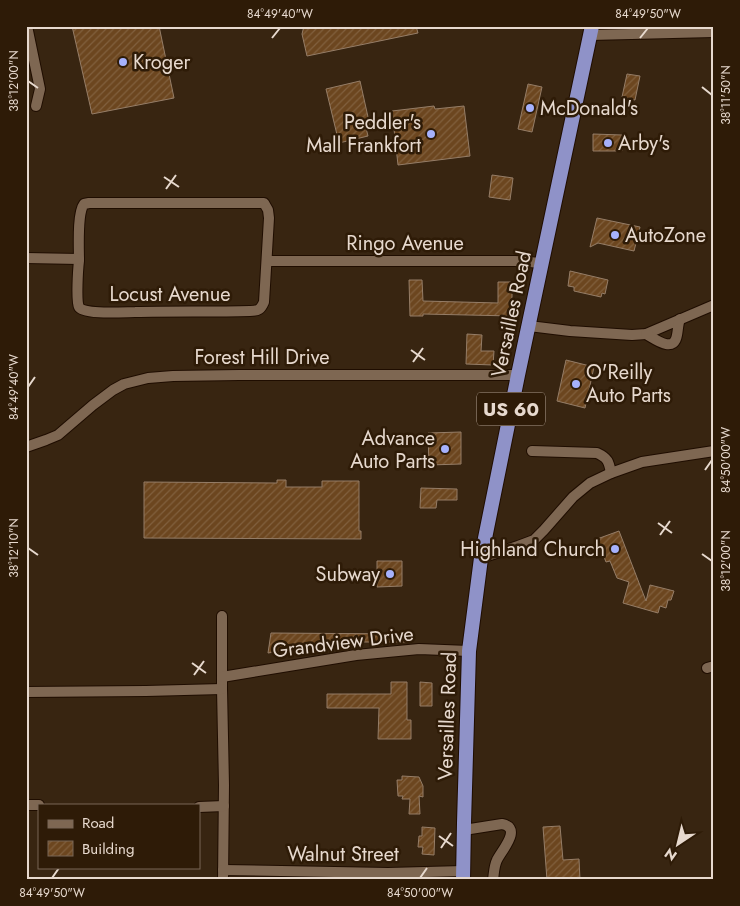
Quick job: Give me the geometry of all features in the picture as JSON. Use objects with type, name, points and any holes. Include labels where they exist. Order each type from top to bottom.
[{"type":"highway","name":"Versailles Road","points":[[463,876],[469,650],[481,558],[591,31]]},
{"type":"street","points":[[27,26],[40,89],[36,106]]},
{"type":"street","points":[[591,31],[714,32]]},
{"type":"street","points":[[26,258],[79,259],[81,208],[89,203],[264,203],[269,213],[268,261]]},
{"type":"street","name":"Locust Avenue","points":[[79,259],[78,306],[86,312],[256,311],[261,309],[264,302],[268,261]]},
{"type":"street","name":"Ringo Avenue","points":[[268,261],[542,262]]},
{"type":"street","points":[[529,326],[579,332],[646,334],[714,305]]},
{"type":"street","points":[[646,334],[665,344],[671,344],[675,341],[680,319]]},
{"type":"street","name":"Forest Hill Drive","points":[[26,447],[58,435],[113,390],[136,380],[148,378],[239,375],[518,375]]},
{"type":"street","points":[[532,451],[597,453],[605,456],[609,462],[611,473]]},
{"type":"street","points":[[481,558],[534,540],[573,497],[590,483],[611,473],[642,462],[714,451]]},
{"type":"street","points":[[222,616],[223,875]]},
{"type":"street","name":"Grandview Drive","points":[[222,677],[356,655],[419,649],[469,650]]},
{"type":"street","points":[[26,692],[222,688]]},
{"type":"street","points":[[200,807],[224,806]]},
{"type":"street","points":[[464,830],[502,824],[507,824],[510,828],[509,841],[497,860],[493,880]]},
{"type":"street","name":"Walnut Street","points":[[223,875],[388,873],[463,876]]},
{"type":"building","name":"Kroger","points":[[72,26],[159,26],[174,98],[92,114]]},
{"type":"building","points":[[304,26],[416,26],[418,33],[307,56],[302,34]]},
{"type":"building","points":[[627,74],[640,76],[635,100],[622,97]]},
{"type":"building","points":[[360,81],[370,126],[366,128],[368,136],[339,143],[326,89]]},
{"type":"building","name":"McDonald's","points":[[528,84],[542,87],[532,132],[518,129]]},
{"type":"building","name":"Peddler's Mall Frankfort","points":[[434,106],[435,109],[464,106],[470,156],[398,165],[392,111]]},
{"type":"building","name":"Arby's","points":[[593,134],[622,135],[622,151],[593,151]]},
{"type":"building","points":[[492,175],[513,178],[510,200],[489,197]]},
{"type":"building","name":"AutoZone","points":[[597,218],[640,227],[634,251],[598,243],[590,247]]},
{"type":"building","points":[[570,271],[608,280],[605,294],[602,293],[601,297],[574,291],[574,287],[568,286]]},
{"type":"building","points":[[409,280],[422,280],[423,301],[498,303],[498,282],[512,282],[512,316],[423,314],[423,316],[410,316]]},
{"type":"building","points":[[467,334],[482,335],[481,351],[494,351],[493,365],[466,364]]},
{"type":"building","name":"O'Reilly Auto Parts","points":[[566,360],[594,367],[585,408],[557,401]]},
{"type":"building","name":"Advance Auto Parts","points":[[461,432],[461,464],[429,465],[428,433]]},
{"type":"building","points":[[277,480],[286,480],[286,487],[322,487],[322,481],[359,481],[359,531],[361,531],[361,539],[144,538],[144,482],[277,483]]},
{"type":"building","points":[[421,488],[457,489],[457,500],[437,500],[436,508],[420,508]]},
{"type":"building","points":[[619,531],[646,601],[650,585],[674,591],[671,600],[668,600],[666,608],[660,606],[658,613],[623,603],[629,582],[617,578],[610,561],[606,562],[597,539]]},
{"type":"building","name":"Subway","points":[[377,561],[402,561],[402,586],[377,587]]},
{"type":"building","points":[[271,633],[404,634],[406,642],[340,642],[268,653]]},
{"type":"building","points":[[391,682],[407,682],[407,720],[411,720],[411,739],[378,739],[379,708],[327,708],[327,694],[391,694]]},
{"type":"building","points":[[420,682],[432,683],[432,706],[420,706]]},
{"type":"building","points":[[402,776],[419,777],[423,786],[423,797],[419,796],[420,814],[409,814],[410,799],[402,799],[403,796],[398,796],[397,780],[402,780]]},
{"type":"building","points":[[560,826],[563,860],[579,859],[580,880],[547,880],[543,827]]},
{"type":"building","points":[[422,827],[435,828],[434,855],[422,854],[423,847],[418,847],[419,836],[422,836]]},
{"type":"place","name":"Kroger","points":[[123,62]]},
{"type":"place","name":"McDonald's","points":[[530,108]]},
{"type":"place","name":"Peddler's Mall Frankfort","points":[[431,134]]},
{"type":"place","name":"Arby's","points":[[608,143]]},
{"type":"place","name":"AutoZone","points":[[615,235]]},
{"type":"place","name":"O'Reilly Auto Parts","points":[[576,384]]},
{"type":"place","name":"Advance Auto Parts","points":[[445,449]]},
{"type":"place","name":"Highland Church","points":[[615,549]]},
{"type":"place","name":"Subway","points":[[390,574]]}]
